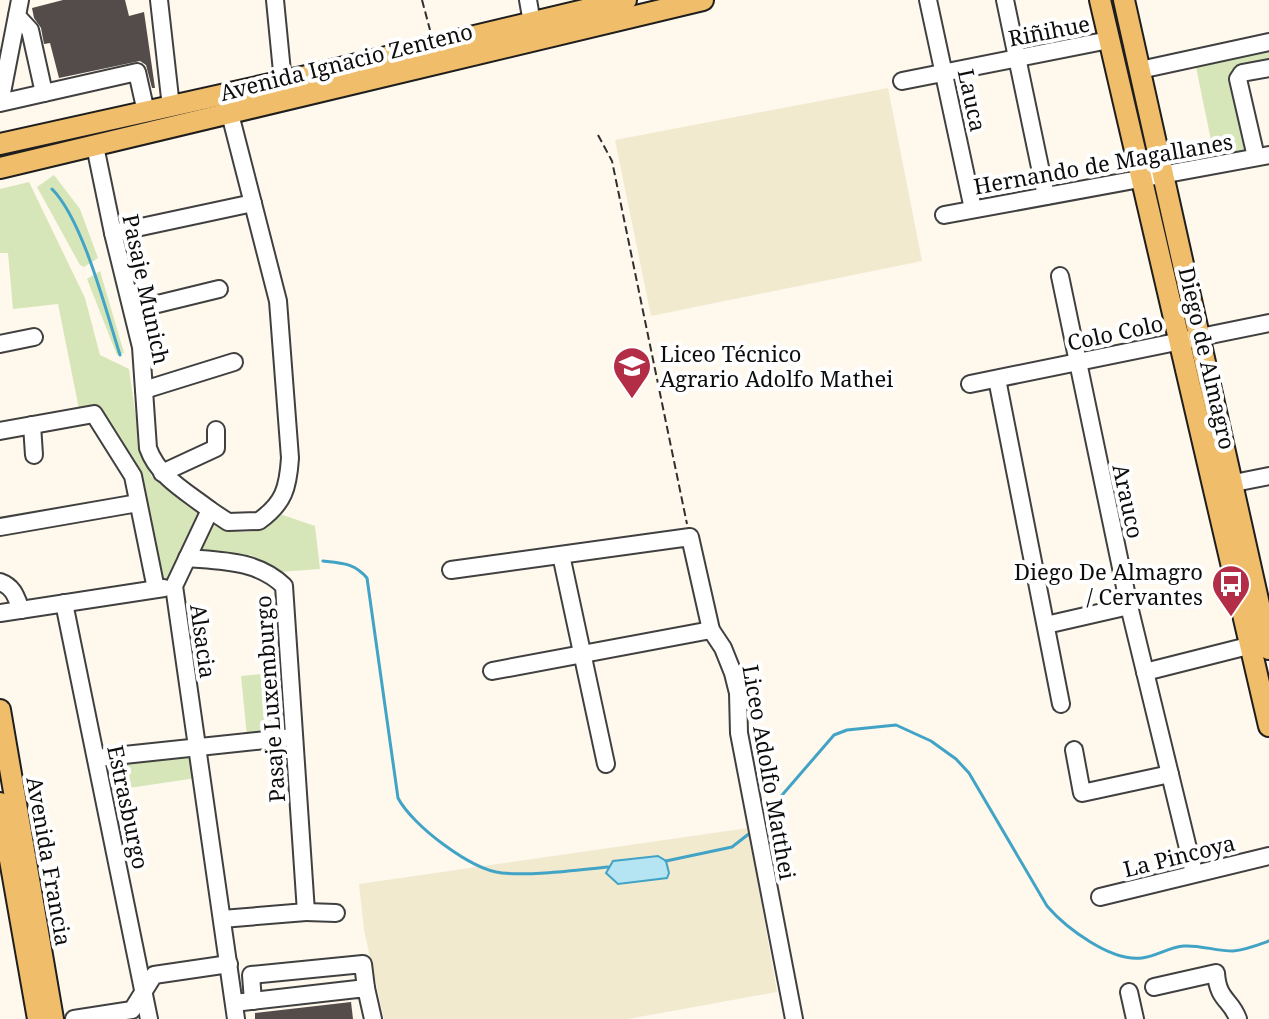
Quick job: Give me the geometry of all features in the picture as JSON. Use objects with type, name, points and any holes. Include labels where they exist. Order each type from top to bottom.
[{"type":"main road","name":"Avenida Ignacio Zenteno","points":[[0,168],[230,114],[282,92],[435,46],[532,23],[619,8],[703,0]]},
{"type":"main road","name":"Diego de Almagro","points":[[1100,0],[1141,178],[1178,290]]},
{"type":"main road","name":"Diego de Almagro","points":[[1124,0],[1163,174],[1178,290],[1222,486],[1264,644],[1269,726]]},
{"type":"main road","name":"Avenida Ignacio Zenteno","points":[[0,144],[171,107],[282,92],[619,8]]},
{"type":"main road","name":"Avenida Francia","points":[[0,710],[53,1019]]},
{"type":"main road","name":"Avenida Francia","points":[[0,803],[38,1019]]},
{"type":"street","points":[[159,0],[171,107]]},
{"type":"street","points":[[275,0],[282,92]]},
{"type":"street","points":[[528,0],[532,23]]},
{"type":"street","name":"Lauca","points":[[928,0],[973,209]]},
{"type":"street","points":[[1005,0],[1046,196]]},
{"type":"street","points":[[19,8],[30,30],[44,93]]},
{"type":"street","points":[[19,8],[0,103],[137,72],[146,112]]},
{"type":"street","name":"Riñihue","points":[[902,81],[1109,40]]},
{"type":"street","points":[[1140,70],[1269,42]]},
{"type":"street","points":[[1263,156],[1238,79],[1242,73],[1269,68]]},
{"type":"street","points":[[216,430],[216,448],[162,473],[228,522],[259,521],[279,503],[288,484],[290,458],[278,301],[230,114]]},
{"type":"street","name":"Pasaje Munich","points":[[95,146],[141,347],[148,448],[162,473]]},
{"type":"street","name":"Hernando de Magallanes","points":[[944,215],[1263,156]]},
{"type":"street","points":[[113,233],[253,203]]},
{"type":"street","name":"Arauco","points":[[1060,276],[1129,606],[1194,873]]},
{"type":"street","points":[[133,310],[219,289]]},
{"type":"street","name":"Colo Colo","points":[[970,384],[1269,323]]},
{"type":"street","points":[[0,344],[34,337]]},
{"type":"street","points":[[144,390],[234,362]]},
{"type":"street","points":[[997,379],[1061,704]]},
{"type":"street","points":[[0,431],[94,414],[133,476],[156,589]]},
{"type":"street","points":[[32,425],[34,455]]},
{"type":"street","points":[[1222,486],[1269,476]]},
{"type":"street","points":[[0,527],[138,503]]},
{"type":"street","name":"Alsacia","points":[[210,510],[174,586],[235,1011]]},
{"type":"street","points":[[451,570],[690,537]]},
{"type":"street","name":"Liceo Adolfo Matthei","points":[[690,537],[711,630],[723,648],[738,693],[739,733],[794,1019]]},
{"type":"street","points":[[561,555],[606,764]]},
{"type":"street","name":"Pasaje Luxemburgo","points":[[187,558],[242,562],[273,575],[284,586],[306,912]]},
{"type":"street","points":[[0,582],[14,591],[21,610]]},
{"type":"street","points":[[0,613],[174,586]]},
{"type":"street","name":"Estrasburgo","points":[[64,603],[149,1019]]},
{"type":"street","points":[[1046,625],[1129,606]]},
{"type":"street","points":[[492,671],[711,630]]},
{"type":"street","points":[[1145,672],[1264,644]]},
{"type":"street","points":[[96,758],[294,737]]},
{"type":"street","points":[[1074,750],[1082,793],[1170,774]]},
{"type":"street","name":"La Pincoya","points":[[1100,897],[1269,856]]},
{"type":"street","points":[[222,919],[306,912],[336,913]]},
{"type":"street","points":[[74,1019],[132,1010],[154,975],[229,964]]},
{"type":"street","points":[[253,1001],[251,975],[363,964],[373,1019]]},
{"type":"street","points":[[1154,987],[1216,973],[1222,996],[1238,1019]]},
{"type":"street","points":[[235,1011],[253,1001],[366,988]]},
{"type":"street","points":[[1129,992],[1135,1019]]},
{"type":"path","points":[[422,0],[435,46]]},
{"type":"path","points":[[598,135],[612,161],[690,537]]},
{"type":"shaded area","points":[[888,88],[922,261],[651,316],[615,140]]},
{"type":"shaded area","points":[[748,828],[777,992],[628,1019],[384,1019],[364,930],[359,884]]},
{"type":"green space","points":[[1269,51],[1269,62],[1231,70],[1249,153],[1215,160],[1196,67]]},
{"type":"green space","points":[[54,175],[80,209],[98,258],[84,267],[80,265],[37,187]]},
{"type":"green space","points":[[29,182],[85,298],[100,355],[129,369],[141,453],[152,477],[202,515],[173,577],[162,579],[138,473],[79,409],[58,304],[13,309],[8,253],[0,253],[0,189]]},
{"type":"green space","points":[[100,271],[124,353],[117,355],[87,279]]},
{"type":"green space","points":[[280,514],[315,526],[320,569],[279,572],[251,555],[196,553],[213,522],[232,530],[249,532]]},
{"type":"green space","points":[[280,672],[286,732],[247,736],[241,676]]},
{"type":"green space","points":[[192,751],[196,778],[109,791],[106,763]]},
{"type":"water","points":[[658,856],[666,861],[667,878],[618,884],[606,873],[613,861]]},
{"type":"building","points":[[63,0],[125,0],[129,16],[144,12],[155,88],[152,88],[146,65],[140,61],[59,78],[50,43],[44,44],[32,8]]},
{"type":"building","points":[[351,1002],[353,1019],[255,1019],[255,1013]]},
{"type":"waterway","points":[[52,189],[74,222],[101,291],[120,355]]},
{"type":"waterway","points":[[323,561],[342,563],[367,578],[398,798],[416,821],[459,855],[489,870],[527,874],[608,867]]},
{"type":"waterway","points":[[764,816],[834,735],[847,730],[896,725],[931,741],[969,773],[1047,906],[1090,942],[1117,955],[1142,958],[1184,946],[1233,951],[1269,941]]},
{"type":"waterway","points":[[666,861],[732,847],[750,833]]},
{"type":"place","name":"Liceo Técnico Agrario Adolfo Mathei","points":[[632,400]]},
{"type":"place","name":"Diego De Almagro / Cervantes","points":[[1231,618]]}]
